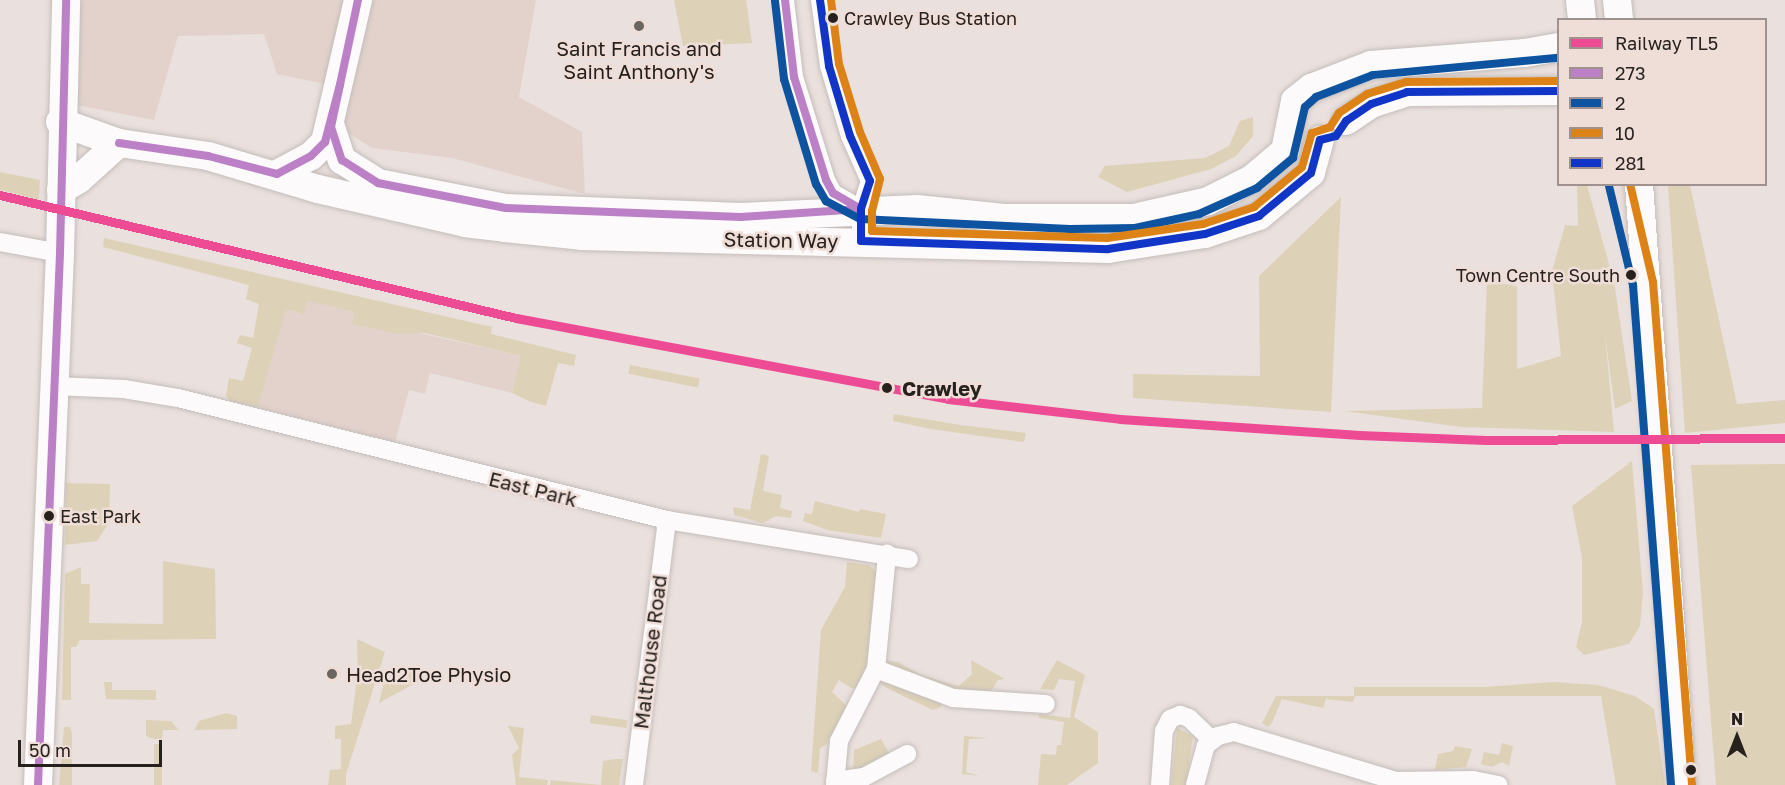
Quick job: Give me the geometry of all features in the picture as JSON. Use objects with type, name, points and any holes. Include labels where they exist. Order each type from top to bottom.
[{"type":"main road","points":[[38,785],[60,253],[60,122],[66,0]]},
{"type":"main road","points":[[277,174],[311,156],[325,142],[331,127],[358,0]]},
{"type":"main road","points":[[1580,0],[1582,18]]},
{"type":"main road","points":[[1617,0],[1619,18]]},
{"type":"main road","name":"Station Way","points":[[331,127],[342,160],[378,183],[582,224],[861,209],[916,209],[1004,218],[1134,218],[1208,201],[1252,179],[1285,151],[1295,101],[1303,92],[1371,65],[1525,53],[1557,46]]},
{"type":"main road","points":[[1322,86],[1343,99],[1346,121]]},
{"type":"main road","points":[[1293,119],[1302,134],[1320,140],[1336,136],[1346,121],[1371,104],[1407,92],[1557,91]]},
{"type":"main road","name":"Station Way","points":[[60,122],[119,143],[208,156],[277,174],[318,189],[465,223],[582,224],[861,241],[1108,249],[1205,234],[1259,216],[1311,173],[1320,140]]},
{"type":"main road","points":[[61,190],[79,179],[119,143]]},
{"type":"main road","points":[[1619,186],[1643,283]]},
{"type":"main road","points":[[1639,186],[1644,239],[1643,283],[1682,785]]},
{"type":"street","points":[[785,0],[794,77],[826,180],[833,193],[861,209]]},
{"type":"street","points":[[820,0],[829,66],[850,136],[870,181],[861,209],[861,241]]},
{"type":"street","points":[[0,242],[60,253]]},
{"type":"street","name":"East Park","points":[[54,386],[124,389],[178,398],[667,520],[909,559]]},
{"type":"street","name":"Malthouse Road","points":[[634,785],[667,520]]},
{"type":"street","points":[[887,554],[876,669],[839,741],[835,783],[864,777],[907,754]]},
{"type":"street","points":[[876,669],[953,698],[1046,704]]},
{"type":"street","points":[[1160,785],[1164,731],[1170,719],[1180,715],[1189,718],[1211,739]]},
{"type":"street","points":[[1195,785],[1202,753],[1211,739],[1226,733],[1242,733],[1396,781],[1473,780],[1499,785]]},
{"type":"shaded area","points":[[76,0],[536,0],[519,97],[582,132],[585,194],[452,158],[372,148],[340,128],[324,84],[277,74],[264,34],[178,36],[154,120],[76,105]]},
{"type":"shaded area","points":[[674,0],[746,0],[752,43],[683,46]]},
{"type":"shaded area","points":[[1253,117],[1253,136],[1236,156],[1211,169],[1127,192],[1098,177],[1105,166],[1205,158],[1229,146],[1240,121]]},
{"type":"shaded area","points":[[0,172],[40,180],[39,200],[0,190]]},
{"type":"shaded area","points":[[1577,186],[1587,186],[1614,282],[1632,401],[1615,409],[1605,335],[1614,432],[1461,427],[1344,411],[1482,408],[1487,281],[1517,286],[1517,369],[1561,356],[1552,271],[1565,225],[1578,226]]},
{"type":"shaded area","points":[[1668,186],[1690,186],[1737,404],[1785,400],[1785,423],[1685,433]]},
{"type":"shaded area","points":[[1341,197],[1331,412],[1133,398],[1133,374],[1260,376],[1259,276]]},
{"type":"shaded area","points":[[104,238],[492,327],[491,334],[576,355],[574,366],[558,363],[546,406],[512,393],[521,356],[425,333],[394,333],[352,324],[354,312],[307,301],[304,314],[286,309],[258,407],[231,401],[226,396],[229,378],[243,381],[252,348],[237,343],[240,335],[253,338],[259,304],[246,299],[249,285],[103,247]]},
{"type":"shaded area","points":[[289,295],[415,323],[414,332],[522,356],[512,393],[430,373],[425,394],[409,390],[395,442],[258,407]]},
{"type":"shaded area","points":[[630,365],[700,379],[698,387],[628,374]]},
{"type":"shaded area","points":[[894,414],[1026,433],[1024,442],[931,429],[893,421]]},
{"type":"shaded area","points":[[761,454],[769,456],[763,491],[782,495],[780,508],[792,511],[791,518],[776,516],[763,523],[734,515],[733,507],[750,510]]},
{"type":"shaded area","points":[[1632,461],[1643,592],[1640,626],[1629,644],[1584,655],[1576,647],[1582,622],[1582,557],[1572,506]]},
{"type":"shaded area","points":[[1785,464],[1785,785],[1716,785],[1691,465]]},
{"type":"shaded area","points":[[66,483],[110,484],[109,523],[97,541],[65,545]]},
{"type":"shaded area","points":[[815,501],[859,512],[860,509],[886,514],[881,538],[827,530],[803,521],[805,513],[812,514]]},
{"type":"shaded area","points":[[163,561],[215,569],[216,639],[80,640],[76,647],[71,647],[71,700],[62,700],[65,574],[81,567],[81,584],[90,584],[89,623],[163,624]]},
{"type":"shaded area","points":[[847,562],[869,565],[876,571],[868,661],[860,688],[851,688],[839,680],[832,692],[847,706],[827,744],[820,748],[818,773],[811,771],[821,630],[845,587]]},
{"type":"shaded area","points":[[357,639],[385,652],[346,774],[346,785],[328,785],[330,770],[341,769],[341,739],[335,739],[335,726],[351,724],[358,672]]},
{"type":"shaded area","points":[[971,660],[1005,679],[998,680],[991,691],[956,691],[887,667],[888,661],[898,662],[921,675],[959,686],[972,674]]},
{"type":"shaded area","points":[[1057,660],[1085,675],[1074,717],[1098,732],[1098,763],[1067,785],[1038,785],[1041,754],[1056,755],[1057,745],[1061,745],[1064,722],[1039,718],[1039,714],[1070,718],[1075,681],[1059,679],[1054,690],[1040,689]]},
{"type":"shaded area","points":[[404,670],[413,672],[421,680],[379,703],[384,682],[393,676],[401,678]]},
{"type":"shaded area","points":[[884,679],[941,702],[941,707],[933,710],[899,694],[882,685]]},
{"type":"shaded area","points":[[104,682],[112,682],[112,690],[156,690],[156,700],[106,699]]},
{"type":"shaded area","points":[[1554,682],[1598,685],[1635,696],[1654,709],[1665,785],[1616,785],[1601,696],[1355,696],[1353,702],[1326,699],[1323,708],[1282,699],[1272,723],[1268,727],[1262,723],[1276,696],[1354,696],[1354,687],[1483,687]]},
{"type":"shaded area","points":[[226,713],[237,716],[237,729],[194,730],[199,721]]},
{"type":"shaded area","points":[[591,715],[628,720],[627,728],[590,723]]},
{"type":"shaded area","points":[[146,720],[171,721],[179,730],[163,730],[162,739],[154,739],[146,736]]},
{"type":"shaded area","points":[[508,726],[524,728],[519,777],[548,780],[547,785],[516,785],[512,755],[519,748]]},
{"type":"shaded area","points":[[64,727],[70,727],[72,733],[72,785],[59,785]]},
{"type":"shaded area","points":[[1177,728],[1193,736],[1186,785],[1171,785]]},
{"type":"shaded area","points":[[964,736],[989,738],[969,739],[966,772],[979,776],[962,774]]},
{"type":"shaded area","points":[[881,739],[890,755],[853,772],[854,750]]},
{"type":"shaded area","points":[[1502,743],[1513,746],[1509,766],[1502,762],[1492,767],[1481,764],[1484,752],[1499,755]]},
{"type":"shaded area","points":[[154,744],[162,744],[162,785],[154,785]]},
{"type":"shaded area","points":[[1455,746],[1472,749],[1466,767],[1435,770],[1438,754],[1453,751]]},
{"type":"shaded area","points":[[623,759],[619,785],[601,785],[603,761]]},
{"type":"shaded area","points":[[551,780],[601,785],[550,785]]},
{"type":"rail line","name":"TL5","points":[[0,195],[516,318],[948,399],[1120,419],[1359,435],[1486,440],[1785,438]]},
{"type":"transit line","name":"273","points":[[38,785],[60,253],[66,0]]},
{"type":"transit line","name":"273","points":[[358,0],[331,127],[342,160],[378,183],[506,208],[741,217],[861,209]]},
{"type":"transit line","name":"273","points":[[785,0],[794,77],[826,180],[833,193],[861,209]]},
{"type":"transit line","name":"281","points":[[820,0],[829,66],[850,136],[870,181],[861,209],[861,241],[1108,249],[1205,234],[1259,216],[1311,173],[1320,140],[1336,136],[1346,121],[1371,104],[1407,92],[1557,91]]},
{"type":"transit line","name":"10","points":[[831,0],[839,64],[860,132],[880,179],[872,211],[872,231],[1107,238],[1203,224],[1254,207],[1302,167],[1312,133],[1330,127],[1339,113],[1367,94],[1406,82],[1557,81]]},
{"type":"transit line","name":"2","points":[[775,1],[784,79],[816,184],[826,201],[860,219],[1070,229],[1135,228],[1199,214],[1257,188],[1293,158],[1305,107],[1316,97],[1373,75],[1557,58]]},
{"type":"transit line","name":"273","points":[[119,143],[208,156],[277,174],[311,156],[325,142],[340,85]]},
{"type":"transit line","name":"2","points":[[1609,186],[1633,285],[1671,785]]},
{"type":"transit line","name":"10","points":[[1630,186],[1653,282],[1692,784]]},
{"type":"place","name":"Crawley Bus Station","points":[[833,18]]},
{"type":"place","name":"Saint Francis and Saint Anthony's","points":[[639,26]]},
{"type":"place","name":"Town Centre South","points":[[1631,275]]},
{"type":"place","name":"Crawley","points":[[887,388]]},
{"type":"place","name":"East Park","points":[[49,516]]},
{"type":"place","name":"Head2Toe Physio","points":[[332,674]]}]
